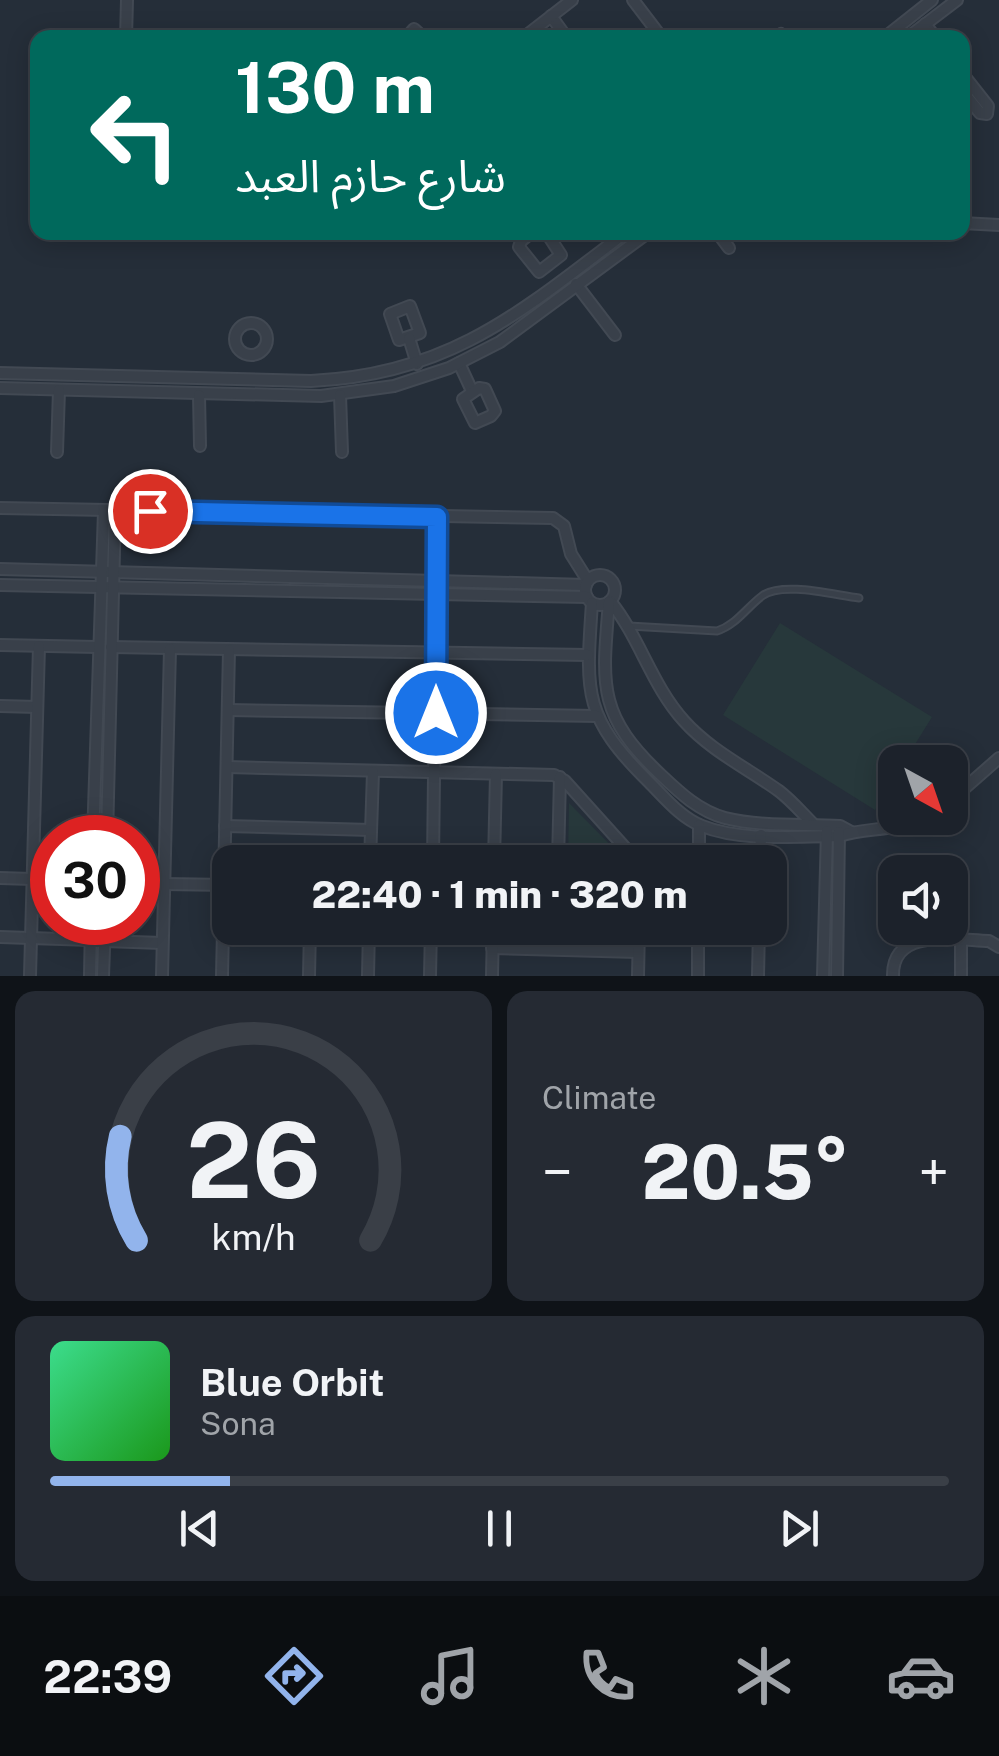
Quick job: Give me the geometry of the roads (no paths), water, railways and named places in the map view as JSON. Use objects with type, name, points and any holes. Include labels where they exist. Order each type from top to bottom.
[{"type":"street","points":[[126,30],[127,0]]},
{"type":"street","points":[[633,0],[656,30]]},
{"type":"street","points":[[892,30],[917,4],[932,0]]},
{"type":"street","points":[[920,30],[957,0]]},
{"type":"street","points":[[533,30],[564,2]]},
{"type":"street","points":[[551,16],[561,30]]},
{"type":"street","points":[[925,24],[930,30]]},
{"type":"street","points":[[970,224],[999,225]]},
{"type":"street","points":[[521,240],[520,248],[538,271],[552,265],[561,253],[552,240]]},
{"type":"street","points":[[0,373],[250,380],[352,378],[417,364],[490,332],[615,240]]},
{"type":"street","points":[[0,388],[340,395],[394,386],[459,363],[516,331],[638,240]]},
{"type":"street","points":[[723,240],[729,248]]},
{"type":"street","points":[[552,265],[578,286],[615,335]]},
{"type":"street","points":[[409,338],[417,364]]},
{"type":"street","points":[[250,355],[250,380]]},
{"type":"street","points":[[459,363],[472,390]]},
{"type":"street","points":[[141,377],[141,392]]},
{"type":"street","points":[[58,452],[59,390]]},
{"type":"street","points":[[199,395],[200,446]]},
{"type":"street","points":[[340,395],[342,452]]},
{"type":"street","points":[[0,508],[560,520],[588,591],[590,686],[598,716],[620,753],[672,804],[699,825],[719,831],[760,835],[878,831]]},
{"type":"street","points":[[93,815],[97,646],[107,586],[110,510]]},
{"type":"street","points":[[433,845],[437,517]]},
{"type":"street","points":[[0,569],[588,591],[610,602],[629,626],[666,699],[686,723],[706,742],[780,792],[813,825]]},
{"type":"street","points":[[588,591],[600,575],[610,578],[615,587],[603,674],[616,720],[634,748],[675,788],[707,812],[734,820],[813,825],[837,831]]},
{"type":"street","points":[[0,585],[437,587]]},
{"type":"street","points":[[107,586],[112,646],[108,815]]},
{"type":"street","points":[[0,645],[97,646]]},
{"type":"street","points":[[34,815],[39,646]]},
{"type":"street","points":[[112,646],[588,654]]},
{"type":"street","points":[[162,976],[170,648]]},
{"type":"street","points":[[226,845],[229,650]]},
{"type":"street","points":[[0,706],[38,708]]},
{"type":"street","points":[[228,710],[598,716]]},
{"type":"street","points":[[968,785],[999,758]]},
{"type":"street","points":[[227,767],[560,777],[622,845]]},
{"type":"street","points":[[371,845],[372,772]]},
{"type":"street","points":[[494,845],[496,774]]},
{"type":"street","points":[[558,845],[560,777]]},
{"type":"street","points":[[699,825],[699,845]]},
{"type":"street","points":[[226,826],[371,830]]},
{"type":"street","points":[[823,976],[837,831]]},
{"type":"street","points":[[837,831],[837,976]]},
{"type":"street","points":[[760,835],[760,845]]},
{"type":"street","points":[[0,878],[30,879]]},
{"type":"street","points":[[164,884],[212,885]]},
{"type":"street","points":[[0,938],[30,938]]},
{"type":"street","points":[[968,940],[999,947]]},
{"type":"street","points":[[30,976],[31,945]]},
{"type":"street","points":[[90,945],[90,976]]},
{"type":"street","points":[[104,945],[104,976]]},
{"type":"street","points":[[222,976],[224,945]]},
{"type":"street","points":[[310,945],[310,976]]},
{"type":"street","points":[[368,976],[369,945]]},
{"type":"street","points":[[430,976],[431,945]]},
{"type":"street","points":[[492,945],[492,976]]},
{"type":"street","points":[[638,945],[638,976]]},
{"type":"street","points":[[698,945],[698,976]]},
{"type":"street","points":[[758,976],[759,945]]},
{"type":"street","points":[[894,976],[896,955],[907,945]]},
{"type":"street","points":[[962,945],[962,976]]},
{"type":"street","points":[[492,948],[638,952]]},
{"type":"lane","points":[[629,626],[717,631],[728,628],[770,590],[784,588],[859,598]]}]
